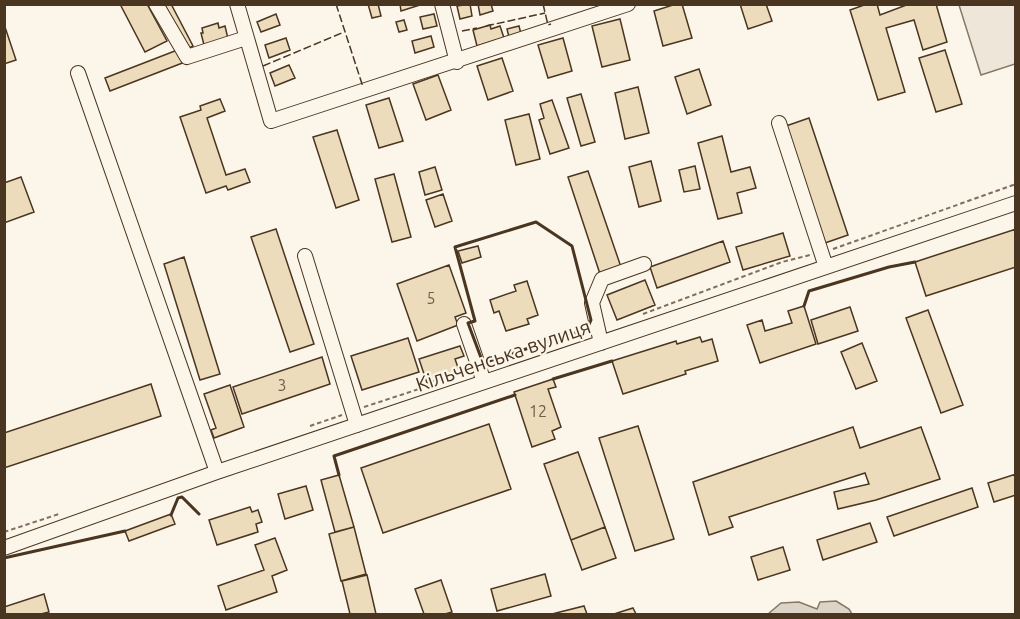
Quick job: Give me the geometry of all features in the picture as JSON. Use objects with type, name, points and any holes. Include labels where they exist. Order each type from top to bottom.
[{"type":"street","points":[[156,4],[187,57],[246,38]]},
{"type":"street","points":[[237,4],[271,121],[457,62],[628,4]]},
{"type":"street","points":[[442,4],[457,62]]},
{"type":"street","points":[[78,73],[217,472]]},
{"type":"street","points":[[779,123],[823,252],[826,267]]},
{"type":"street","name":"Кільченська вулиця","points":[[4,548],[217,472],[355,418],[484,382],[1016,203]]},
{"type":"street","points":[[305,256],[355,418]]},
{"type":"street","points":[[601,343],[592,303],[603,279],[644,264]]},
{"type":"street","points":[[464,324],[484,382]]},
{"type":"path","points":[[642,314],[782,262],[823,252],[1016,183]]},
{"type":"path","points":[[302,429],[355,418],[427,387]]},
{"type":"path","points":[[4,532],[59,513]]},
{"type":"shaded area","points":[[959,5],[1015,5],[1015,64],[981,75]]},
{"type":"shaded area","points":[[836,601],[849,609],[852,614],[768,614],[781,603],[799,602],[817,609],[820,602]]},
{"type":"building","points":[[120,4],[147,4],[167,41],[145,52]]},
{"type":"building","points":[[159,4],[171,4],[193,46],[184,51]]},
{"type":"building","points":[[368,4],[378,4],[381,16],[372,18]]},
{"type":"building","points":[[400,4],[423,4],[401,11]]},
{"type":"building","points":[[470,4],[472,16],[460,19],[457,6]]},
{"type":"building","points":[[478,4],[491,4],[493,11],[480,15]]},
{"type":"building","points":[[682,4],[692,38],[663,46],[654,11]]},
{"type":"building","points":[[740,4],[766,4],[772,21],[748,29]]},
{"type":"building","points":[[867,4],[877,4],[880,15],[909,4],[936,4],[947,42],[923,50],[914,20],[886,28],[905,92],[878,100],[850,10]]},
{"type":"building","points":[[276,14],[280,25],[261,32],[257,22]]},
{"type":"building","points":[[434,14],[437,26],[423,29],[420,17]]},
{"type":"building","points":[[620,19],[630,60],[602,67],[592,26]]},
{"type":"building","points":[[404,20],[407,30],[399,32],[396,22]]},
{"type":"building","points":[[218,23],[219,28],[225,26],[229,43],[205,49],[202,28]]},
{"type":"building","points":[[4,24],[16,60],[4,64]]},
{"type":"building","points":[[490,25],[491,29],[500,26],[505,41],[496,40],[477,46],[473,30]]},
{"type":"building","points":[[519,26],[521,34],[509,37],[507,29]]},
{"type":"building","points":[[431,36],[434,47],[415,53],[412,41]]},
{"type":"building","points":[[286,38],[290,50],[269,58],[265,45]]},
{"type":"building","points":[[563,38],[572,71],[548,78],[538,45]]},
{"type":"building","points":[[180,49],[185,62],[110,91],[105,78]]},
{"type":"building","points":[[945,50],[962,104],[936,112],[919,58]]},
{"type":"building","points":[[502,58],[513,91],[488,100],[477,66]]},
{"type":"building","points":[[289,65],[295,78],[275,86],[270,73]]},
{"type":"building","points":[[699,69],[711,105],[687,114],[675,77]]},
{"type":"building","points":[[438,75],[451,110],[426,120],[413,84]]},
{"type":"building","points":[[638,87],[649,133],[625,139],[615,93]]},
{"type":"building","points":[[581,94],[595,142],[581,146],[567,98]]},
{"type":"building","points":[[389,98],[403,141],[379,148],[366,105]]},
{"type":"building","points":[[220,99],[225,111],[207,118],[226,175],[245,169],[250,182],[228,190],[226,186],[206,193],[180,117],[201,110],[200,106]]},
{"type":"building","points":[[552,100],[569,148],[550,154],[539,120],[544,118],[540,104]]},
{"type":"building","points":[[529,114],[540,159],[516,165],[505,120]]},
{"type":"building","points":[[809,118],[848,235],[825,243],[786,126]]},
{"type":"building","points":[[337,130],[359,200],[336,208],[313,137]]},
{"type":"building","points":[[722,136],[731,172],[750,167],[756,188],[737,193],[742,213],[718,219],[698,143]]},
{"type":"building","points":[[651,161],[661,201],[639,207],[629,167]]},
{"type":"building","points":[[695,166],[700,189],[684,192],[679,170]]},
{"type":"building","points":[[435,167],[442,190],[425,195],[419,172]]},
{"type":"building","points":[[588,171],[621,267],[600,274],[568,177]]},
{"type":"building","points":[[394,174],[411,237],[392,242],[375,179]]},
{"type":"building","points":[[21,177],[34,212],[4,223],[4,183]]},
{"type":"building","points":[[443,194],[452,221],[435,227],[426,200]]},
{"type":"building","points":[[276,229],[314,344],[290,352],[251,237]]},
{"type":"building","points":[[1016,229],[1016,267],[926,296],[915,262]]},
{"type":"building","points":[[783,233],[790,256],[743,270],[736,247]]},
{"type":"building","points":[[723,241],[730,262],[657,288],[650,267]]},
{"type":"building","points":[[478,246],[481,257],[462,263],[458,251]]},
{"type":"building","points":[[184,257],[220,374],[200,380],[164,264]]},
{"type":"building","points":[[449,265],[466,313],[455,317],[458,325],[417,341],[397,284]]},
{"type":"building","points":[[645,280],[655,305],[617,320],[607,295]]},
{"type":"building","points":[[527,281],[538,315],[527,319],[529,324],[506,331],[499,311],[494,313],[490,300],[516,291],[514,285]]},
{"type":"building","points":[[804,306],[816,344],[760,363],[747,325],[762,320],[765,331],[792,323],[788,311]]},
{"type":"building","points":[[850,307],[858,331],[818,344],[811,320]]},
{"type":"building","points":[[928,310],[963,405],[941,413],[906,318]]},
{"type":"building","points":[[700,337],[702,342],[712,339],[718,361],[623,394],[612,361],[676,341],[677,344]]},
{"type":"building","points":[[408,338],[419,372],[362,390],[351,356]]},
{"type":"building","points":[[862,343],[877,381],[856,389],[841,352]]},
{"type":"building","points":[[460,346],[464,356],[455,359],[460,373],[427,383],[419,359]]},
{"type":"building","points":[[322,357],[330,384],[242,414],[233,387]]},
{"type":"building","points":[[553,379],[556,387],[548,389],[561,427],[552,431],[555,439],[532,447],[514,392]]},
{"type":"building","points":[[151,384],[161,416],[4,468],[4,433]]},
{"type":"building","points":[[230,385],[244,427],[214,438],[211,430],[216,428],[204,394]]},
{"type":"building","points":[[489,424],[511,489],[383,533],[361,468]]},
{"type":"building","points":[[638,426],[674,539],[635,551],[599,438]]},
{"type":"building","points":[[853,427],[860,448],[921,427],[940,479],[876,500],[838,509],[834,492],[869,484],[865,473],[729,517],[733,527],[709,535],[693,482]]},
{"type":"building","points":[[578,452],[605,527],[571,540],[544,464]]},
{"type":"building","points":[[1016,474],[1016,495],[994,502],[988,483]]},
{"type":"building","points":[[339,475],[354,527],[335,532],[321,480]]},
{"type":"building","points":[[306,486],[313,510],[285,519],[278,494]]},
{"type":"building","points":[[972,488],[978,507],[894,536],[887,517]]},
{"type":"building","points":[[250,507],[252,512],[258,510],[262,522],[256,524],[258,532],[217,545],[209,520]]},
{"type":"building","points":[[171,514],[175,524],[129,541],[125,531]]},
{"type":"building","points":[[870,523],[877,542],[823,560],[817,540]]},
{"type":"building","points":[[354,527],[366,574],[341,581],[329,534]]},
{"type":"building","points":[[605,527],[616,558],[582,570],[571,540]]},
{"type":"building","points":[[275,538],[287,570],[272,576],[277,592],[226,610],[218,586],[264,570],[255,545]]},
{"type":"building","points":[[783,547],[790,570],[758,580],[751,557]]},
{"type":"building","points":[[545,574],[551,596],[497,611],[491,589]]},
{"type":"building","points":[[367,575],[376,614],[350,614],[342,581]]},
{"type":"building","points":[[441,580],[452,612],[424,614],[415,589]]},
{"type":"building","points":[[44,594],[49,612],[4,614],[4,607]]},
{"type":"building","points":[[584,606],[587,614],[552,614]]},
{"type":"building","points":[[633,608],[636,614],[614,614]]},
{"type":"fence","points":[[336,4],[363,87]]},
{"type":"fence","points":[[543,4],[548,25],[551,24]]},
{"type":"fence","points":[[486,26],[545,13]]},
{"type":"fence","points":[[462,31],[477,28]]},
{"type":"fence","points":[[263,66],[344,32]]},
{"type":"fence","points":[[460,373],[477,366]]},
{"type":"wall","points":[[536,222],[572,246],[591,320],[587,329],[483,363],[468,323],[475,321],[455,247],[536,222]]},
{"type":"wall","points":[[804,306],[809,291],[889,267],[915,262]]},
{"type":"wall","points":[[553,379],[612,361]]},
{"type":"wall","points":[[339,475],[334,456],[515,395]]},
{"type":"wall","points":[[171,515],[178,498],[182,497],[199,514]]},
{"type":"wall","points":[[4,558],[125,531]]}]
